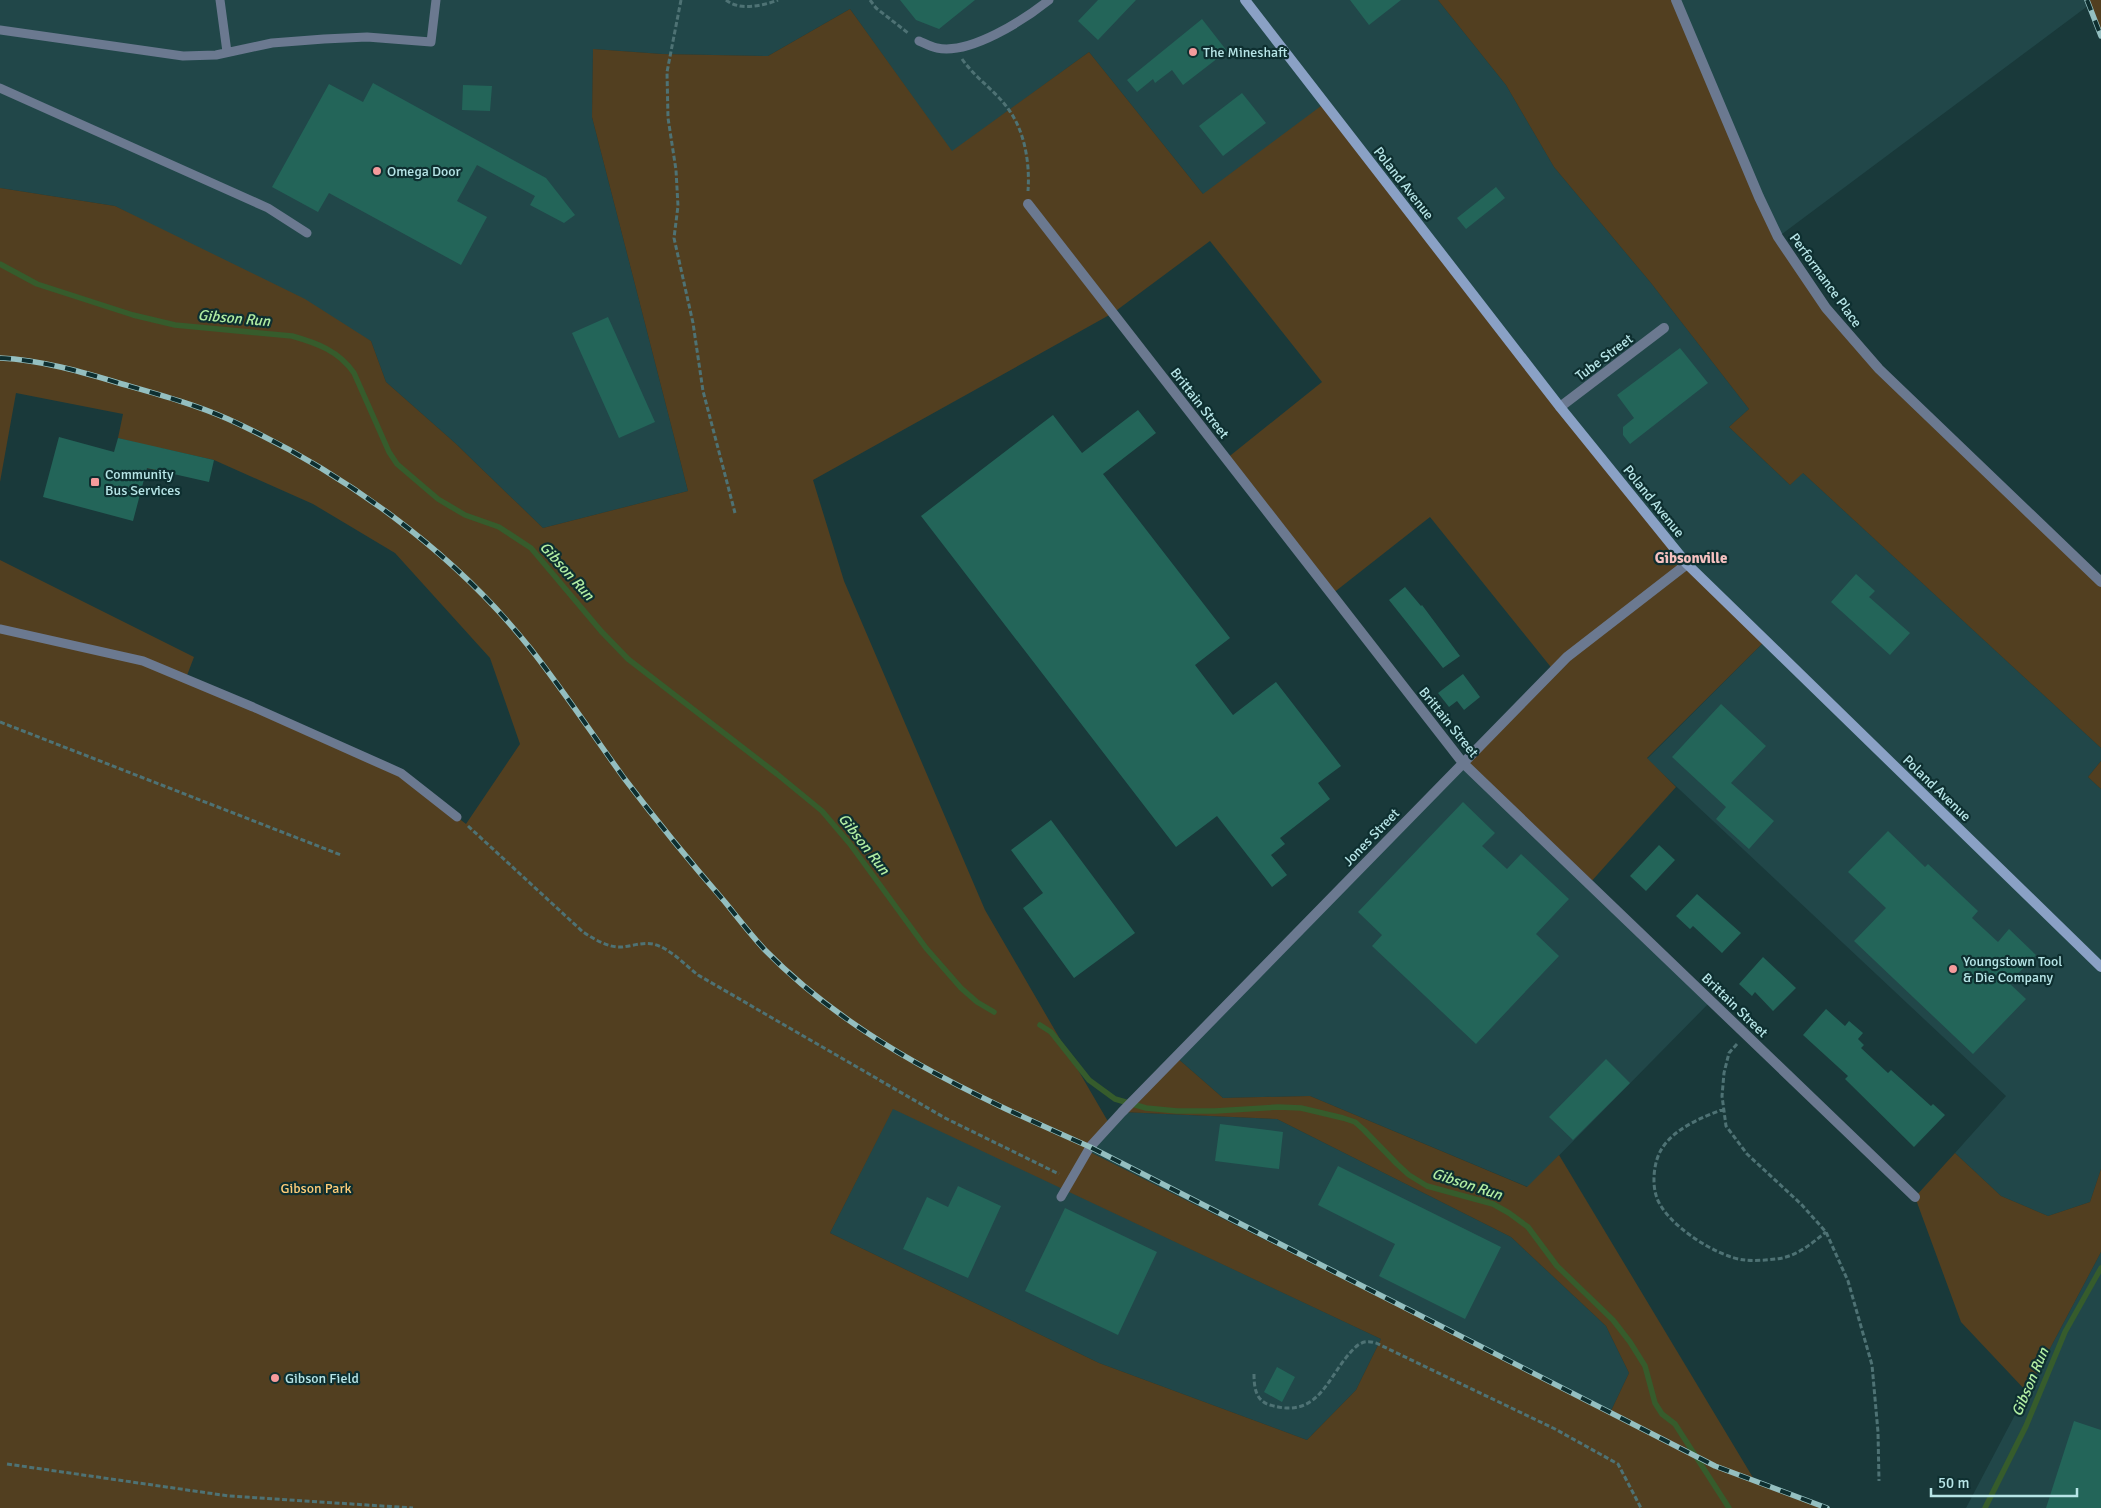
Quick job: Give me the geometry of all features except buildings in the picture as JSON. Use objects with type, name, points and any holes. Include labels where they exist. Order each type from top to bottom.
[{"type":"main road","name":"Poland Avenue","points":[[1245,0],[1560,407],[1687,564],[2101,966]]},
{"type":"street","name":"Performance Place","points":[[1676,0],[1759,197],[1778,237],[1826,308],[1879,369],[2101,582]]},
{"type":"street","name":"Brittain Street","points":[[1028,204],[1463,763],[1915,1197]]},
{"type":"street","name":"Tube Street","points":[[1560,407],[1664,328]]},
{"type":"street","name":"Jones Street","points":[[1090,1147],[1567,657],[1687,564]]},
{"type":"lane","points":[[220,0],[227,52]]},
{"type":"lane","points":[[0,30],[183,56],[216,55],[272,42],[324,39],[367,37],[431,42],[436,0]]},
{"type":"lane","points":[[918,41],[938,48],[957,47],[1003,32],[1049,0]]},
{"type":"lane","points":[[0,88],[268,208],[308,232]]},
{"type":"lane","points":[[0,629],[143,661],[253,707],[401,773],[457,818]]},
{"type":"lane","points":[[1061,1196],[1090,1147]]},
{"type":"path","points":[[681,0],[667,72],[668,118],[676,170],[678,206],[674,238],[693,323],[703,391],[735,513]]},
{"type":"path","points":[[726,0],[731,5],[748,6],[778,0]]},
{"type":"path","points":[[870,0],[876,8],[918,41]]},
{"type":"path","points":[[957,47],[974,76],[1009,110],[1020,132],[1028,163],[1028,204]]},
{"type":"path","points":[[0,722],[340,855]]},
{"type":"path","points":[[457,818],[582,932],[599,942],[620,948],[637,944],[653,944],[671,953],[698,976],[945,1118],[1071,1180]]},
{"type":"path","points":[[1745,1034],[1729,1053],[1724,1073],[1726,1126],[1747,1154],[1801,1204],[1826,1232],[1848,1281],[1872,1365],[1878,1432],[1879,1481]]},
{"type":"path","points":[[1724,1109],[1706,1116],[1676,1133],[1660,1150],[1654,1172],[1654,1180],[1656,1195],[1665,1211],[1681,1227],[1713,1250],[1744,1260],[1778,1259],[1802,1251],[1826,1232]]},
{"type":"path","points":[[1254,1374],[1254,1385],[1258,1399],[1270,1405],[1301,1407],[1312,1402],[1326,1388],[1350,1353],[1360,1343],[1376,1342],[1555,1429],[1618,1464],[1641,1508]]},
{"type":"path","points":[[7,1464],[229,1496],[413,1508]]},
{"type":"shaded area","points":[[0,0],[1438,0],[1506,85],[1554,167],[1651,283],[1749,409],[1729,427],[1790,485],[1802,472],[2101,748],[2101,761],[2088,777],[2101,789],[2101,1169],[2090,1202],[2048,1216],[2001,1196],[1955,1153],[2006,1096],[1647,759],[1765,641],[1203,194],[1089,52],[952,152],[850,9],[768,56],[662,54],[593,49],[592,117],[688,491],[543,528],[455,443],[386,382],[371,341],[115,206],[0,188]]},
{"type":"shaded area","points":[[1676,0],[2087,0],[2089,5],[1778,237]]},
{"type":"shaded area","points":[[1463,763],[1711,1001],[1528,1187],[1310,1096],[1223,1098],[1176,1057]]},
{"type":"shaded area","points":[[893,1108],[1381,1339],[1356,1390],[1307,1440],[1099,1363],[830,1233]]},
{"type":"shaded area","points":[[1122,1112],[1277,1119],[1511,1237],[1606,1326],[1629,1373],[1610,1413],[1088,1151]]},
{"type":"shaded area","points":[[2101,1252],[2101,1508],[1966,1508],[2027,1392]]},
{"type":"green space","points":[[1438,0],[1676,0],[1779,237],[1849,337],[2101,582],[2101,748],[1803,473],[1790,485],[1729,427],[1749,409],[1651,283],[1554,167],[1506,85]]},
{"type":"green space","points":[[2087,0],[2101,0],[2101,36],[2089,5]]},
{"type":"green space","name":"Gibson Park","points":[[850,9],[952,151],[1089,52],[1203,194],[1325,103],[1687,564],[1766,640],[1647,758],[1676,787],[1589,884],[1463,763],[1554,671],[1430,517],[1332,594],[1226,459],[1322,382],[1210,241],[1113,313],[813,480],[844,581],[985,910],[1110,1125],[1088,1151],[1610,1413],[1629,1373],[1606,1326],[1511,1237],[1277,1119],[1122,1112],[1176,1057],[1223,1098],[1310,1096],[1527,1187],[1559,1155],[1755,1481],[1827,1508],[0,1508],[0,560],[194,657],[186,678],[401,773],[466,824],[520,744],[490,658],[395,553],[313,504],[214,460],[160,448],[155,470],[147,468],[152,447],[118,438],[123,414],[16,393],[0,482],[0,188],[115,206],[305,299],[371,341],[386,382],[455,443],[543,528],[688,491],[592,117],[593,49],[662,54],[768,56]],"holes":[[[893,1109],[1381,1339],[1356,1390],[1307,1440],[1099,1363],[830,1233]]]},
{"type":"green space","points":[[2101,761],[2101,789],[2088,777]]},
{"type":"green space","points":[[1955,1153],[2001,1196],[2048,1216],[2090,1202],[2101,1169],[2101,1252],[2027,1392],[1961,1322],[1915,1197]]},
{"type":"waterway","name":"Gibson Run","points":[[0,264],[37,284],[133,315],[175,325],[292,336],[319,345],[342,359],[354,373],[389,452],[397,464],[438,499],[465,515],[499,527],[531,548],[601,631],[628,659],[822,811],[850,844],[926,948],[961,988],[977,1002],[994,1012]]},
{"type":"waterway","name":"Gibson Run","points":[[1040,1025],[1051,1032],[1089,1080],[1115,1099],[1146,1108],[1177,1111],[1215,1111],[1278,1107],[1301,1108],[1343,1118],[1355,1122],[1409,1175],[1427,1186],[1493,1204],[1509,1213],[1528,1227],[1557,1266],[1613,1320],[1630,1342],[1645,1366],[1655,1403],[1662,1414],[1675,1424],[1729,1508]]},
{"type":"waterway","name":"Gibson Run","points":[[1985,1508],[2026,1426],[2065,1332],[2101,1268]]},
{"type":"railway","points":[[2087,0],[2101,36]]},
{"type":"railway","points":[[0,358],[31,361],[77,371],[175,400],[228,419],[312,463],[353,488],[392,516],[466,578],[530,648],[648,809],[765,950],[800,983],[877,1039],[960,1087],[1090,1147],[1715,1466],[1827,1508]]},
{"type":"place","name":"The Mineshaft","points":[[1193,52]]},
{"type":"place","name":"Omega Door","points":[[377,171]]},
{"type":"place","name":"Community Bus Services","points":[[95,482]]},
{"type":"place","name":"Youngstown Tool & Die Company","points":[[1953,969]]},
{"type":"place","name":"Gibson Field","points":[[275,1378]]},
{"type":"district","name":"Gibsonville","points":[[1691,558]]}]
